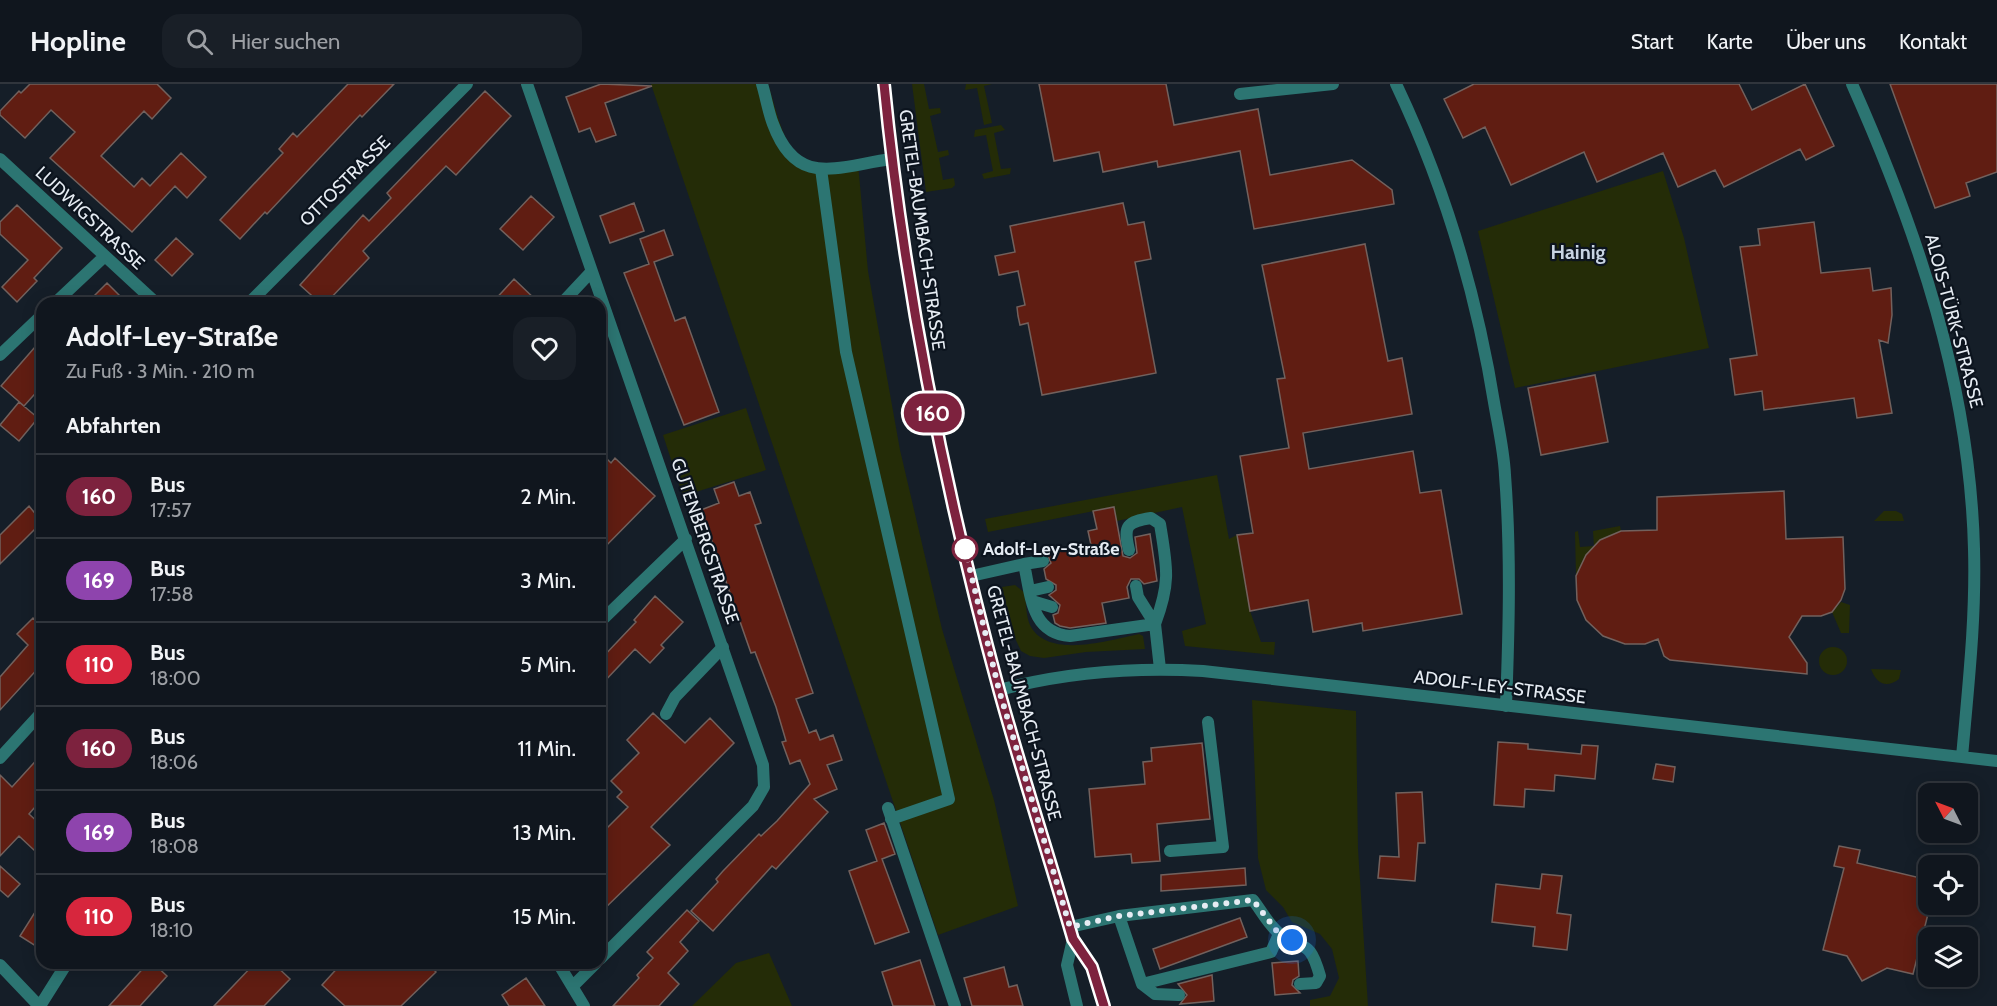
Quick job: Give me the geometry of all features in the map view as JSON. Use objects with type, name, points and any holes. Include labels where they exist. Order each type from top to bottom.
[{"type":"street","name":"OTTOSTRASSE","points":[[255,297],[467,84]]},
{"type":"street","name":"GUTENBERGSTRASSE","points":[[527,84],[600,297]]},
{"type":"street","points":[[762,84],[772,122],[790,158],[804,167],[820,169],[892,159]]},
{"type":"street","name":"GRETEL-BAUMBACH-STRASSE","points":[[884,84],[892,159],[916,328],[970,576],[999,690],[1071,933],[1092,967],[1104,1006]]},
{"type":"street","points":[[1240,94],[1333,84]]},
{"type":"street","points":[[1396,84],[1417,128],[1445,202],[1468,277],[1486,354],[1505,473],[1510,608],[1506,706]]},
{"type":"street","name":"ALOIS-TÜRK-STRASSE","points":[[1852,84],[1923,261],[1958,394],[1966,446],[1974,550],[1973,635],[1962,757]]},
{"type":"street","name":"LUDWIGSTRASSE","points":[[0,159],[149,297]]},
{"type":"street","points":[[820,169],[846,352],[949,799],[889,813],[955,1006]]},
{"type":"street","points":[[61,297],[105,256]]},
{"type":"street","points":[[568,297],[591,272]]},
{"type":"street","name":"GUTENBERGSTRASSE","points":[[606,314],[764,765],[764,787],[753,806],[606,953]]},
{"type":"street","points":[[0,355],[36,321]]},
{"type":"street","points":[[1129,550],[1125,535],[1128,525],[1135,520],[1152,518],[1160,524],[1168,582],[1155,624],[1160,669]]},
{"type":"street","points":[[606,616],[686,539]]},
{"type":"street","points":[[970,576],[1043,561]]},
{"type":"street","points":[[1024,564],[1031,596],[1040,621],[1056,635],[1070,636],[1100,628],[1155,624]]},
{"type":"street","points":[[1136,586],[1138,597],[1155,624]]},
{"type":"street","points":[[1031,596],[1048,587]]},
{"type":"street","points":[[1031,596],[1052,607]]},
{"type":"street","points":[[666,714],[675,698],[723,647]]},
{"type":"street","name":"ADOLF-LEY-STRASSE","points":[[999,690],[1070,675],[1160,669],[1308,682],[1997,761]]},
{"type":"street","points":[[0,758],[36,719]]},
{"type":"street","points":[[1170,850],[1223,847],[1208,722]]},
{"type":"street","points":[[1071,933],[1119,916],[1253,900],[1279,934],[1306,946],[1315,959],[1320,976],[1316,982],[1300,984]]},
{"type":"street","points":[[1119,916],[1142,984],[1155,994],[1179,995]]},
{"type":"street","name":"GRETEL-BAUMBACH-STRASSE","points":[[1071,933],[1067,965],[1077,1006]]},
{"type":"street","points":[[1142,984],[1271,952],[1279,934]]},
{"type":"street","points":[[0,965],[40,1006],[63,969]]},
{"type":"street","points":[[562,969],[574,985],[584,1006]]},
{"type":"street","points":[[574,985],[590,969]]},
{"type":"green space","points":[[651,84],[768,84],[784,134],[798,156],[808,164],[820,169],[834,169],[858,164],[868,271],[900,450],[942,629],[994,800],[1018,906],[938,935]]},
{"type":"green space","points":[[912,84],[924,84],[929,109],[940,108],[941,113],[930,116],[938,152],[948,150],[949,155],[939,158],[943,180],[954,178],[955,185],[952,188],[926,192]]},
{"type":"green space","points":[[966,84],[992,84],[984,86],[992,123],[984,125],[977,88],[965,90]]},
{"type":"green space","points":[[1001,125],[1005,130],[994,133],[1001,169],[1011,168],[1010,174],[984,179],[982,174],[993,171],[986,135],[974,137],[975,130]]},
{"type":"green space","points":[[1663,171],[1684,238],[1709,348],[1515,388],[1478,231]]},
{"type":"green space","points":[[746,408],[766,470],[683,496],[663,435]]},
{"type":"green space","points":[[1217,475],[1229,539],[1237,535],[1250,611],[1261,642],[1275,642],[1274,655],[1185,646],[1182,631],[1206,624],[1182,507],[1117,521],[1114,507],[988,532],[985,519]]},
{"type":"green space","points":[[1884,511],[1896,511],[1902,514],[1904,521],[1874,521]]},
{"type":"green space","points":[[1620,526],[1621,531],[1594,548],[1584,560],[1576,576],[1575,532],[1578,531],[1580,547],[1594,546],[1593,531]]},
{"type":"green space","points":[[1015,585],[1025,593],[1030,625],[1038,636],[1050,642],[1080,645],[1139,634],[1143,636],[1145,649],[1086,652],[1044,658],[1030,656],[1021,651],[1014,636],[1002,587]]},
{"type":"green space","points":[[1841,602],[1850,605],[1849,633],[1841,633],[1832,612]]},
{"type":"green space","points":[[1833,647],[1843,651],[1847,661],[1843,671],[1833,675],[1823,671],[1819,661],[1823,651]]},
{"type":"green space","points":[[1871,669],[1901,670],[1899,679],[1886,684],[1876,678]]},
{"type":"green space","points":[[1252,700],[1356,711],[1358,849],[1368,1006],[1310,1006],[1310,1000],[1330,996],[1339,978],[1332,949],[1320,934],[1292,922],[1283,907],[1266,890],[1258,858]]},
{"type":"green space","points":[[769,953],[792,1006],[692,1006],[736,963]]},
{"type":"building","points":[[30,84],[157,84],[171,98],[152,119],[144,111],[101,156],[134,187],[142,178],[150,186],[181,153],[206,177],[187,198],[175,186],[132,232],[50,158],[75,132],[51,110],[25,138],[0,115],[0,111],[19,91],[21,93]]},
{"type":"building","points":[[348,84],[394,84],[362,117],[360,115],[267,214],[265,212],[240,239],[220,220],[283,153],[279,149],[293,133],[297,137]]},
{"type":"building","points":[[601,84],[652,86],[605,103],[616,135],[596,142],[590,128],[579,132],[566,97]]},
{"type":"building","points":[[1039,84],[1166,84],[1174,125],[1258,109],[1270,175],[1352,160],[1392,190],[1394,204],[1254,229],[1240,151],[1158,167],[1157,161],[1103,172],[1099,152],[1054,161]]},
{"type":"building","points":[[1474,84],[1739,84],[1752,110],[1805,84],[1834,146],[1806,160],[1800,149],[1724,187],[1715,170],[1678,187],[1663,153],[1597,182],[1584,152],[1511,185],[1485,127],[1463,138],[1444,99]]},
{"type":"building","points":[[1890,84],[1997,84],[1997,172],[1966,183],[1970,196],[1935,208]]},
{"type":"building","points":[[485,91],[511,116],[456,175],[446,166],[363,251],[369,258],[332,297],[313,297],[300,285],[363,215],[369,221],[391,198],[387,193]]},
{"type":"building","points":[[531,196],[554,217],[523,250],[500,229]]},
{"type":"building","points":[[634,203],[644,231],[610,243],[600,216]]},
{"type":"building","points":[[1123,203],[1128,225],[1144,222],[1151,259],[1135,262],[1156,373],[1042,395],[1028,323],[1020,325],[1018,316],[1017,307],[1025,305],[1018,271],[999,275],[995,256],[1015,252],[1010,226]]},
{"type":"building","points":[[17,205],[62,248],[34,278],[37,281],[17,302],[2,287],[28,260],[0,234],[0,222]]},
{"type":"building","points":[[1814,222],[1821,273],[1870,268],[1873,291],[1891,288],[1892,315],[1888,343],[1879,340],[1892,413],[1857,418],[1854,398],[1764,410],[1762,391],[1735,395],[1730,359],[1757,355],[1740,247],[1760,245],[1758,229]]},
{"type":"building","points":[[664,230],[673,255],[654,262],[675,321],[685,317],[719,412],[684,425],[624,273],[649,264],[640,239]]},
{"type":"building","points":[[176,238],[193,254],[172,276],[155,260]]},
{"type":"building","points":[[1365,244],[1388,361],[1402,358],[1412,414],[1303,433],[1309,469],[1413,451],[1420,493],[1441,490],[1462,614],[1363,631],[1362,623],[1313,632],[1308,600],[1250,611],[1237,535],[1253,533],[1240,456],[1289,448],[1277,379],[1285,378],[1262,265]]},
{"type":"building","points":[[514,279],[533,297],[498,297]]},
{"type":"building","points":[[107,283],[121,297],[93,297]]},
{"type":"building","points":[[36,346],[36,393],[24,406],[1,386]]},
{"type":"building","points":[[1595,375],[1608,442],[1541,455],[1528,388]]},
{"type":"building","points":[[19,402],[36,416],[36,420],[19,441],[0,425]]},
{"type":"building","points":[[606,458],[611,463],[615,458],[655,496],[606,546]]},
{"type":"building","points":[[734,482],[739,496],[750,492],[761,523],[755,525],[813,693],[796,699],[809,733],[816,730],[820,740],[833,735],[842,760],[827,765],[837,789],[814,799],[828,812],[776,869],[772,866],[713,931],[691,911],[718,882],[716,879],[723,871],[759,834],[761,836],[777,821],[810,784],[800,760],[790,764],[782,742],[786,741],[776,707],[755,652],[751,653],[701,510],[719,503],[714,489]]},
{"type":"building","points":[[1784,491],[1786,539],[1843,537],[1845,589],[1841,600],[1832,612],[1821,616],[1802,616],[1789,637],[1807,663],[1807,674],[1670,660],[1664,656],[1658,639],[1645,644],[1625,644],[1603,636],[1586,620],[1577,600],[1576,576],[1586,555],[1600,540],[1621,531],[1657,530],[1657,497]]},
{"type":"building","points":[[29,506],[36,515],[36,528],[0,564],[0,535]]},
{"type":"building","points":[[1114,507],[1123,556],[1130,558],[1137,553],[1135,537],[1150,534],[1157,581],[1144,584],[1139,579],[1131,579],[1127,587],[1129,598],[1102,603],[1106,623],[1070,628],[1060,626],[1055,623],[1053,615],[1058,613],[1060,605],[1049,595],[1056,590],[1056,585],[1046,579],[1044,569],[1051,563],[1047,554],[1091,545],[1088,531],[1097,529],[1093,511]]},
{"type":"building","points":[[655,596],[683,622],[661,645],[664,648],[650,663],[635,649],[606,680],[606,654],[636,622],[634,620]]},
{"type":"building","points":[[33,618],[36,621],[36,671],[0,710],[0,677],[28,645],[17,634]]},
{"type":"building","points":[[653,713],[685,743],[710,718],[734,743],[651,827],[670,845],[606,907],[606,829],[628,807],[617,797],[622,792],[611,781],[639,753],[627,740]]},
{"type":"building","points":[[1498,742],[1528,744],[1528,749],[1581,754],[1582,745],[1598,746],[1595,779],[1555,775],[1554,791],[1525,789],[1524,807],[1494,805]]},
{"type":"building","points":[[1202,743],[1210,819],[1157,824],[1160,861],[1132,863],[1131,854],[1095,857],[1089,789],[1145,784],[1143,762],[1152,761],[1151,748]]},
{"type":"building","points":[[36,761],[36,806],[29,814],[36,820],[36,850],[19,836],[0,856],[0,775],[12,787]]},
{"type":"building","points":[[1656,764],[1675,767],[1673,782],[1653,779]]},
{"type":"building","points":[[1422,792],[1425,843],[1418,843],[1415,881],[1378,878],[1380,856],[1399,857],[1396,793]]},
{"type":"building","points":[[884,823],[895,854],[882,859],[909,932],[875,944],[849,871],[877,861],[866,830]]},
{"type":"building","points":[[1839,846],[1860,850],[1857,863],[1918,877],[1918,915],[1928,915],[1925,927],[1918,927],[1918,954],[1913,974],[1887,968],[1862,981],[1847,956],[1823,950],[1844,868],[1834,866]]},
{"type":"building","points":[[0,866],[20,884],[8,897],[0,890]]},
{"type":"building","points":[[1245,868],[1246,885],[1161,891],[1161,875]]},
{"type":"building","points":[[1542,874],[1562,876],[1557,913],[1571,915],[1567,950],[1533,946],[1535,927],[1492,922],[1496,884],[1540,889]]},
{"type":"building","points":[[687,910],[699,921],[680,942],[688,951],[668,973],[679,984],[659,1006],[613,1006],[639,978],[637,975],[653,958],[647,952]]},
{"type":"building","points":[[36,911],[36,946],[20,936]]},
{"type":"building","points":[[1240,918],[1247,937],[1160,969],[1153,949]]},
{"type":"building","points":[[920,960],[935,1006],[893,1006],[882,972]]},
{"type":"building","points":[[1298,961],[1299,976],[1293,980],[1292,985],[1300,993],[1275,995],[1272,963]]},
{"type":"building","points":[[1004,967],[1009,987],[1017,985],[1023,1006],[972,1006],[964,978]]},
{"type":"building","points":[[143,969],[159,969],[167,976],[140,1006],[109,1006]]},
{"type":"building","points":[[249,969],[279,969],[290,979],[264,1006],[214,1006]]},
{"type":"building","points":[[337,969],[433,969],[436,972],[401,1006],[345,1006],[322,985]]},
{"type":"building","points":[[1212,975],[1214,1001],[1180,1004],[1187,995],[1178,984]]},
{"type":"building","points":[[526,978],[545,1006],[509,1006],[502,995]]},
{"type":"bus line","name":"160","points":[[884,84],[897,205],[916,328],[939,443],[970,576],[999,690],[1073,939],[1092,967],[1104,1006]]},
{"type":"place","name":"Adolf-Ley-Straße","points":[[965,549]]},
{"type":"district","name":"Hainig","points":[[1578,252]]},
{"type":"route","points":[[965,549],[999,690],[1070,927],[1119,916],[1253,900],[1279,934],[1292,940]]}]
